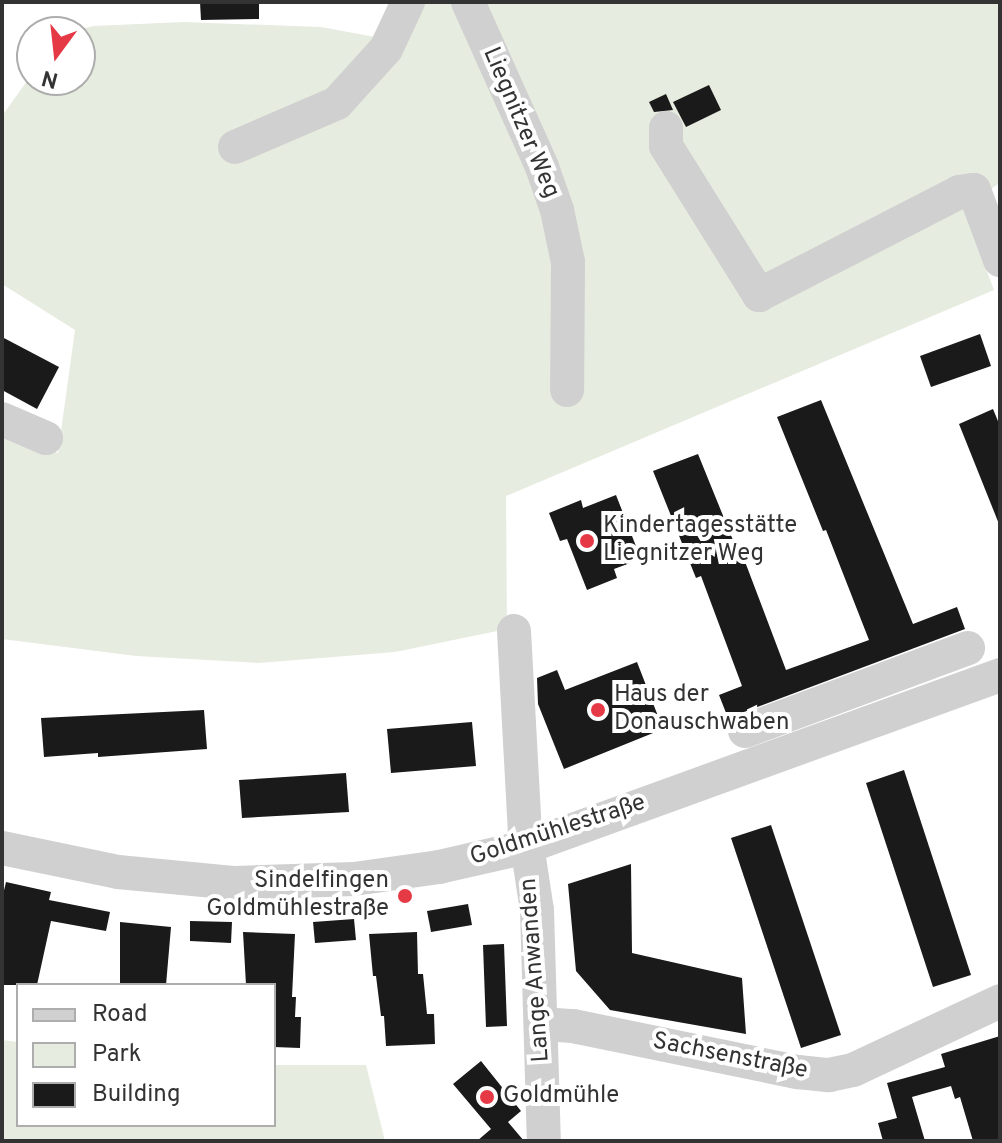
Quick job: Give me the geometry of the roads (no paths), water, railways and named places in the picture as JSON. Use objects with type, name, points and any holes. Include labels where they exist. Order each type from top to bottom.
[{"type":"street","points":[[235,147],[337,103],[386,49],[408,2]]},
{"type":"street","name":"Liegnitzer Weg","points":[[468,2],[542,167],[557,210],[568,262],[567,390]]},
{"type":"street","points":[[666,128],[666,146],[759,295],[950,195],[974,190],[1000,260]]},
{"type":"street","points":[[2,419],[46,438]]},
{"type":"street","points":[[514,631],[526,847]]},
{"type":"street","points":[[745,731],[968,648]]},
{"type":"street","name":"Goldmühlestraße","points":[[2,848],[118,872],[235,883],[378,877],[526,847],[1000,675]]},
{"type":"street","points":[[853,691],[865,725]]},
{"type":"street","name":"Lange Anwanden","points":[[526,847],[537,910],[544,1141]]},
{"type":"street","name":"Sachsenstraße","points":[[542,1024],[573,1026],[798,1072],[829,1075],[853,1070],[1000,1001]]},
{"type":"place","name":"Kindertagesstätte Liegnitzer Weg","points":[[587,541]]},
{"type":"place","name":"Haus der Donauschwaben","points":[[598,710]]},
{"type":"place","name":"Sindelfingen Goldmühlestraße","points":[[405,896]]},
{"type":"place","name":"Goldmühle","points":[[487,1097]]}]
